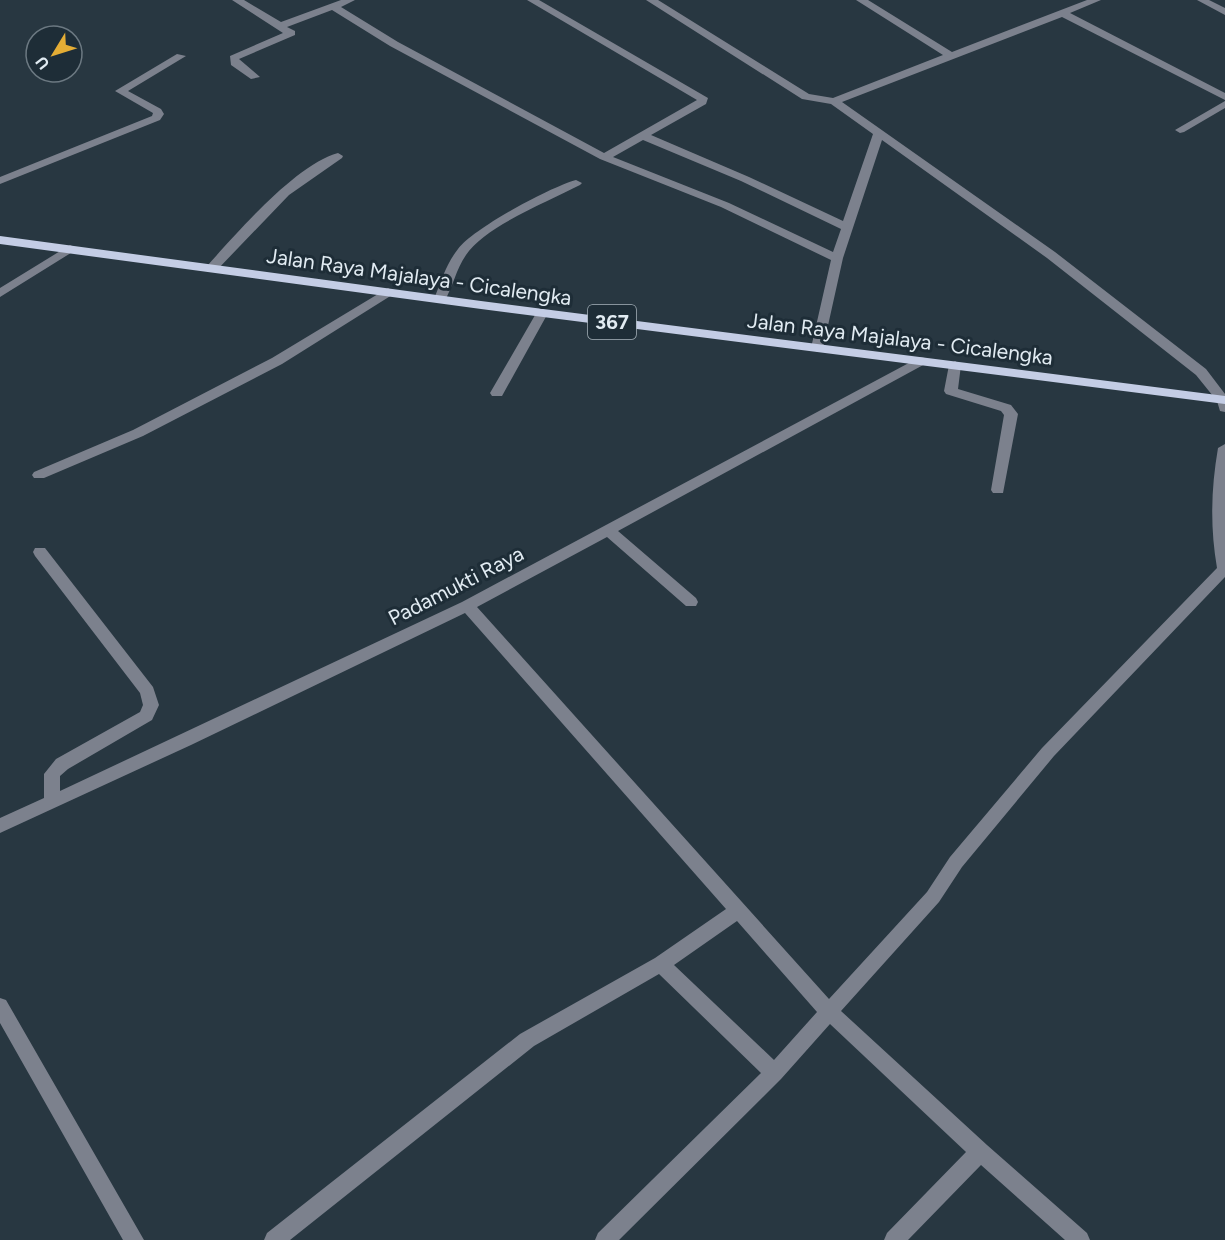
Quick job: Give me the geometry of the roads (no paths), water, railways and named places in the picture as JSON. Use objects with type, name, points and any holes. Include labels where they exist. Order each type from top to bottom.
[{"type":"main road","name":"Jalan Raya Majalaya - Cicalengka","points":[[0,240],[1224,402]]},
{"type":"street","points":[[237,0],[290,34],[234,58],[235,63],[255,77]]},
{"type":"street","points":[[280,26],[350,0]]},
{"type":"street","points":[[532,0],[703,98],[702,102],[604,157]]},
{"type":"street","points":[[651,0],[806,97],[834,101],[879,131],[1051,255],[1201,372],[1224,402]]},
{"type":"street","points":[[861,0],[953,57]]},
{"type":"street","points":[[834,101],[1096,0]]},
{"type":"street","points":[[1202,0],[1225,12]]},
{"type":"street","points":[[333,6],[394,44],[604,157],[725,205],[837,258]]},
{"type":"street","points":[[1062,13],[1225,97]]},
{"type":"street","points":[[0,181],[156,118],[159,114],[157,111],[120,91],[181,56]]},
{"type":"street","points":[[1180,130],[1225,104]]},
{"type":"street","points":[[817,348],[837,258],[879,131]]},
{"type":"street","points":[[641,135],[745,179],[847,227]]},
{"type":"street","points":[[212,269],[292,185],[314,169],[338,156]]},
{"type":"street","points":[[440,299],[462,251],[471,242],[532,205],[576,183]]},
{"type":"street","points":[[0,293],[70,249]]},
{"type":"street","points":[[39,476],[138,433],[277,361],[388,292]]},
{"type":"street","points":[[497,393],[512,373],[530,332],[542,313]]},
{"type":"street","name":"Padamukti Raya","points":[[0,826],[467,606],[920,361]]},
{"type":"street","points":[[956,365],[951,391],[1006,408],[1011,414],[998,490]]},
{"type":"street","points":[[605,1240],[774,1073],[933,897],[956,862],[1048,752],[1224,569],[1218,531],[1220,482],[1225,448]]},
{"type":"street","points":[[609,531],[691,602]]},
{"type":"street","points":[[40,552],[147,691],[152,705],[146,716],[62,764],[52,774],[52,802]]},
{"type":"street","points":[[467,606],[828,1011],[980,1152],[1080,1240]]},
{"type":"street","points":[[274,1240],[527,1040],[661,964],[738,911]]},
{"type":"street","points":[[661,964],[774,1073]]},
{"type":"street","points":[[0,1006],[134,1240]]},
{"type":"street","points":[[894,1240],[980,1152]]}]
